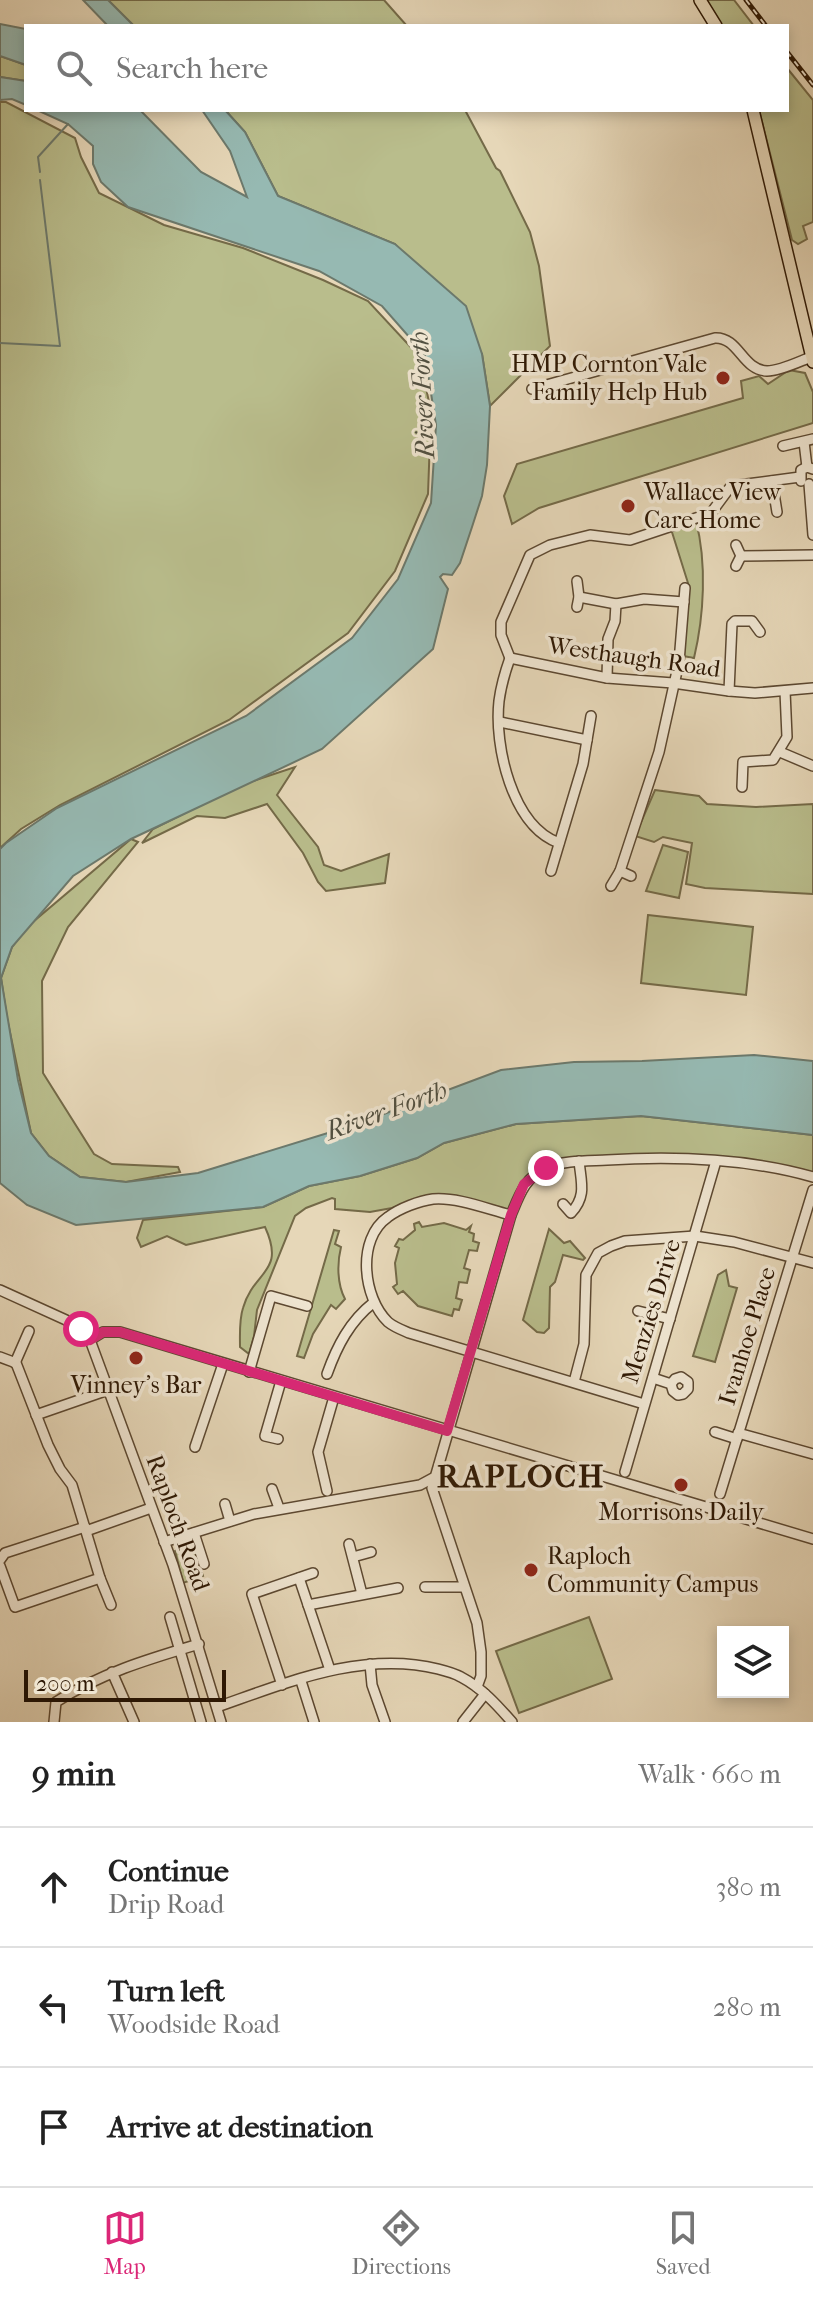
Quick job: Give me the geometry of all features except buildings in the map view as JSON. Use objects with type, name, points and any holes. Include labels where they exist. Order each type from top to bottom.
[{"type":"main road","points":[[700,0],[715,24]]},
{"type":"main road","points":[[753,112],[812,360]]},
{"type":"street","points":[[532,389],[724,337],[753,368],[769,371],[812,360]]},
{"type":"street","points":[[783,446],[808,440],[810,468],[801,470],[800,477],[802,482],[811,483],[813,535]]},
{"type":"street","points":[[559,843],[534,828],[514,794],[504,759],[500,722],[499,703],[510,658],[501,635],[501,622],[530,555],[550,545],[590,535],[630,540],[711,513],[731,486],[800,477]]},
{"type":"street","points":[[772,481],[777,512]]},
{"type":"street","points":[[736,545],[741,556]]},
{"type":"street","points":[[741,556],[813,555]]},
{"type":"street","points":[[736,566],[741,556]]},
{"type":"street","points":[[577,581],[578,602],[616,604],[644,599],[684,602]]},
{"type":"street","points":[[611,886],[620,871],[659,752],[679,657],[685,588]]},
{"type":"street","points":[[607,678],[608,639],[615,621],[616,604]]},
{"type":"street","points":[[752,621],[761,610]]},
{"type":"street","points":[[729,691],[732,624],[735,621],[752,621]]},
{"type":"street","points":[[752,621],[760,632]]},
{"type":"street","name":"Westhaugh Road","points":[[510,658],[607,678],[729,691],[813,688]]},
{"type":"street","points":[[731,756],[743,762],[773,760],[780,752],[787,737],[785,691]]},
{"type":"street","points":[[551,871],[583,764],[591,716]]},
{"type":"street","points":[[500,722],[587,740]]},
{"type":"street","points":[[780,752],[813,766]]},
{"type":"street","points":[[742,787],[743,762]]},
{"type":"street","points":[[620,871],[631,876]]},
{"type":"street","points":[[477,1687],[481,1676],[480,1639],[432,1488],[511,1215],[524,1184],[546,1168],[579,1161],[662,1157],[788,1170],[813,1177]]},
{"type":"street","points":[[563,1204],[571,1213],[581,1203],[579,1161]]},
{"type":"street","name":"Menzies Drive","points":[[625,1472],[716,1161]]},
{"type":"street","name":"Ivanhoe Place","points":[[720,1494],[813,1190]]},
{"type":"street","points":[[511,1215],[445,1199],[416,1204],[388,1217],[381,1223],[369,1245],[367,1276],[373,1303],[390,1324],[409,1333],[644,1404]]},
{"type":"street","points":[[574,1382],[584,1344],[586,1275],[598,1253],[625,1241],[695,1236],[734,1242],[813,1263]]},
{"type":"street","points":[[0,1290],[66,1320],[81,1329],[90,1340],[103,1332],[120,1332],[813,1539]]},
{"type":"street","points":[[249,1372],[271,1296],[307,1306]]},
{"type":"street","points":[[327,1374],[356,1316],[373,1303]]},
{"type":"street","points":[[638,1311],[670,1319]]},
{"type":"street","points":[[29,1331],[15,1363],[60,1469],[72,1485],[111,1605]]},
{"type":"street","name":"Raploch Road","points":[[90,1340],[199,1644],[221,1722]]},
{"type":"street","points":[[0,1357],[15,1363]]},
{"type":"street","points":[[195,1447],[223,1364]]},
{"type":"street","points":[[653,1378],[671,1384]]},
{"type":"street","points":[[278,1439],[265,1436],[281,1381]]},
{"type":"street","points":[[36,1415],[108,1390]]},
{"type":"street","points":[[327,1491],[318,1452],[334,1397]]},
{"type":"street","points":[[715,1432],[813,1454]]},
{"type":"street","points":[[164,1542],[279,1508],[420,1485],[433,1478]]},
{"type":"street","points":[[272,1489],[279,1508]]},
{"type":"street","points":[[225,1504],[230,1521]]},
{"type":"street","points":[[100,1578],[15,1607],[0,1563],[5,1553],[151,1508]]},
{"type":"street","points":[[194,1533],[204,1564]]},
{"type":"street","points":[[349,1544],[362,1594]]},
{"type":"street","points":[[353,1557],[371,1552]]},
{"type":"street","points":[[282,1685],[252,1594],[313,1573]]},
{"type":"street","points":[[299,1578],[330,1670]]},
{"type":"street","points":[[425,1587],[463,1587]]},
{"type":"street","points":[[308,1605],[398,1588]]},
{"type":"street","points":[[170,1617],[201,1722]]},
{"type":"street","points":[[54,1722],[52,1717],[56,1702],[112,1672],[199,1644]]},
{"type":"street","points":[[217,1707],[330,1670],[370,1664],[422,1665],[458,1675],[477,1687],[512,1722]]},
{"type":"street","points":[[370,1664],[372,1685],[385,1722]]},
{"type":"street","points":[[112,1672],[134,1722]]},
{"type":"street","points":[[301,1681],[314,1722]]},
{"type":"street","points":[[463,1722],[485,1694]]},
{"type":"green space","points":[[108,0],[384,0],[405,24],[132,24]]},
{"type":"green space","points":[[706,0],[734,0],[752,24],[721,24]]},
{"type":"green space","points":[[0,56],[24,64],[24,81],[0,77]]},
{"type":"green space","points":[[789,70],[813,100],[813,222],[803,226],[807,239],[798,244],[792,240],[760,112],[789,112]]},
{"type":"green space","points":[[0,102],[6,102],[75,138],[99,193],[164,225],[243,248],[368,301],[419,356],[431,411],[428,494],[395,571],[348,633],[229,720],[60,805],[21,829],[0,848]]},
{"type":"green space","points":[[227,112],[466,112],[530,232],[539,266],[550,346],[490,406],[482,354],[395,244],[278,196],[245,132]]},
{"type":"green space","points":[[789,370],[805,373],[813,392],[813,423],[539,508],[512,524],[504,496],[517,464],[743,398],[741,381],[759,376],[768,384]]},
{"type":"green space","points":[[696,521],[702,554],[703,590],[694,658],[683,656],[688,583],[671,529]]},
{"type":"green space","points":[[295,767],[277,795],[318,847],[324,865],[341,871],[389,854],[385,883],[326,891],[267,804],[225,818],[197,816],[142,843],[153,829],[241,785]]},
{"type":"green space","points":[[655,790],[699,796],[707,804],[756,807],[813,804],[813,894],[705,888],[686,884],[692,843],[663,837],[654,842],[635,836]]},
{"type":"green space","points":[[131,839],[138,842],[68,927],[42,981],[43,1073],[94,1154],[112,1164],[178,1167],[180,1172],[126,1182],[80,1177],[49,1156],[31,1133],[1,978],[12,947],[27,927]]},
{"type":"green space","points":[[663,845],[688,852],[679,898],[646,891]]},
{"type":"green space","points":[[648,915],[753,927],[746,995],[641,983]]},
{"type":"green space","points":[[641,1116],[813,1135],[813,1176],[741,1162],[576,1160],[533,1174],[509,1211],[423,1197],[370,1212],[335,1209],[335,1199],[332,1198],[295,1216],[257,1310],[249,1354],[240,1347],[241,1317],[248,1295],[270,1263],[271,1242],[265,1227],[186,1245],[167,1236],[141,1247],[137,1238],[143,1220],[263,1207],[309,1186],[360,1176],[417,1158],[444,1143],[516,1124]]},
{"type":"green space","points":[[419,1222],[422,1227],[444,1223],[466,1230],[471,1226],[469,1232],[474,1234],[473,1241],[479,1243],[477,1251],[469,1250],[464,1268],[470,1270],[467,1283],[459,1282],[456,1298],[462,1300],[459,1310],[454,1309],[452,1316],[418,1306],[403,1291],[398,1294],[393,1287],[397,1284],[395,1263],[399,1248],[395,1246],[399,1239],[403,1240],[415,1230],[414,1224]]},
{"type":"green space","points":[[549,1229],[564,1243],[570,1241],[585,1258],[563,1255],[555,1282],[550,1287],[549,1328],[544,1333],[537,1332],[523,1320]]},
{"type":"green space","points":[[334,1230],[339,1231],[335,1244],[341,1247],[338,1273],[345,1299],[336,1309],[331,1305],[313,1334],[304,1358],[297,1356]]},
{"type":"green space","points":[[726,1270],[729,1286],[737,1288],[715,1362],[693,1356],[718,1275]]},
{"type":"green space","points":[[190,1544],[203,1576],[183,1583],[175,1551]]},
{"type":"green space","points":[[589,1617],[612,1679],[519,1713],[496,1651]]},
{"type":"water","points":[[83,0],[108,0],[132,24],[106,24]]},
{"type":"water","points":[[0,24],[24,29],[24,64],[0,56]]},
{"type":"water","points":[[0,77],[24,81],[24,104],[12,99],[0,100]]},
{"type":"water","points":[[41,112],[142,112],[201,172],[247,197],[230,151],[203,112],[227,112],[245,132],[278,196],[395,244],[466,306],[482,354],[490,406],[482,496],[460,563],[452,575],[443,574],[440,577],[448,589],[433,649],[322,749],[131,839],[73,876],[12,947],[1,978],[18,1080],[31,1133],[49,1156],[80,1177],[126,1182],[198,1173],[357,1124],[501,1070],[574,1062],[754,1055],[813,1061],[813,1135],[641,1116],[516,1124],[444,1143],[417,1158],[360,1176],[309,1186],[263,1207],[76,1225],[27,1205],[0,1183],[0,849],[57,808],[246,716],[352,638],[398,579],[431,503],[436,425],[425,355],[382,306],[319,271],[128,207],[101,182],[93,164],[93,146],[68,124]]},
{"type":"waterway","points":[[40,172],[38,157],[68,124]]},
{"type":"waterway","points":[[0,343],[60,346],[40,180]]},
{"type":"railway","points":[[746,0],[764,24]]},
{"type":"railway","points":[[789,55],[813,85]]},
{"type":"place","name":"HMP Cornton Vale Family Help Hub","points":[[723,378]]},
{"type":"place","name":"Wallace View Care Home","points":[[628,506]]},
{"type":"place","name":"Vinney's Bar","points":[[136,1358]]},
{"type":"place","name":"Morrisons Daily","points":[[681,1485]]},
{"type":"place","name":"Raploch Community Campus","points":[[531,1570]]},
{"type":"district","name":"RAPLOCH","points":[[521,1476]]},
{"type":"route","points":[[81,1329],[90,1340],[103,1332],[120,1332],[447,1431],[511,1215],[524,1184],[546,1168]]},
{"type":"water label","name":"River Forth","points":[[422,395]]},
{"type":"water label","name":"River Forth","points":[[386,1110]]}]
